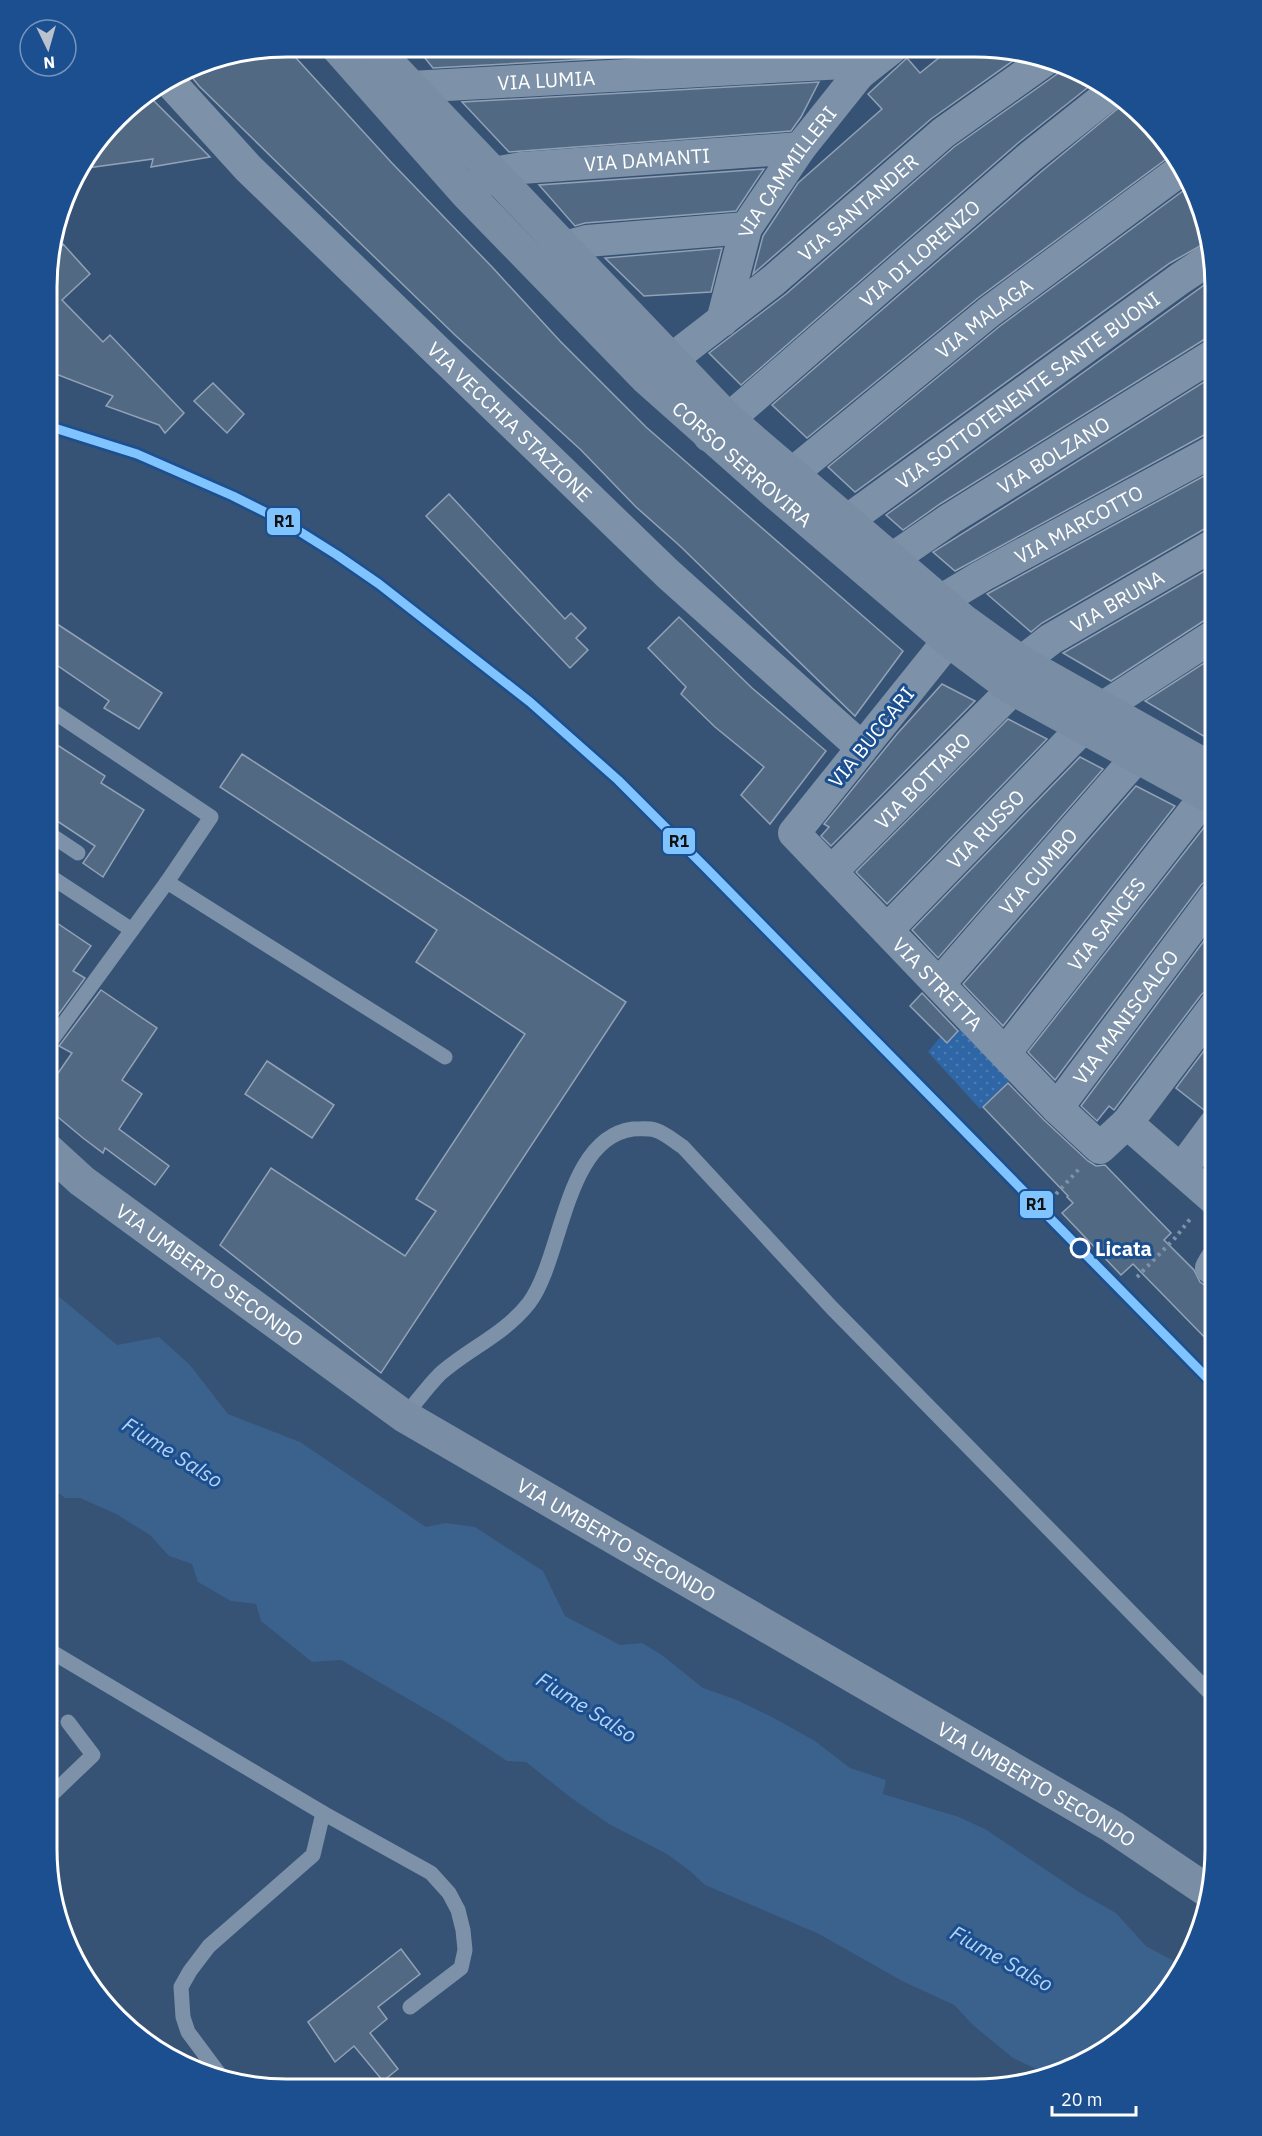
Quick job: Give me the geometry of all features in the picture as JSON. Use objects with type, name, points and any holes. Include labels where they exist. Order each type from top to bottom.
[{"type":"main road","name":"CORSO SERROVIRA","points":[[350,57],[494,173],[565,247],[659,369]]},
{"type":"main road","name":"CORSO SERROVIRA","points":[[379,57],[401,97],[467,194],[537,266],[659,369],[719,427],[943,620],[1017,676],[1205,782]]},
{"type":"main road","name":"CORSO SERROVIRA","points":[[1093,718],[1137,757],[1205,784]]},
{"type":"main road","name":"VIA UMBERTO SECONDO","points":[[57,1158],[82,1181],[404,1416],[1113,1827],[1202,1887]]},
{"type":"street","name":"VIA CAMMILLERI","points":[[722,321],[746,228],[800,148],[849,62],[864,57]]},
{"type":"street","name":"VIA LUMIA","points":[[401,97],[849,62]]},
{"type":"street","name":"VIA SANTANDER","points":[[659,369],[774,280],[942,133],[1038,66]]},
{"type":"street","name":"VIA VECCHIA STAZIONE","points":[[174,87],[248,168],[660,566],[862,748]]},
{"type":"street","name":"VIA DI LORENZO","points":[[719,427],[1030,157],[1105,97]]},
{"type":"street","name":"VIA DAMANTI","points":[[494,173],[521,168],[800,148]]},
{"type":"street","points":[[467,194],[494,173]]},
{"type":"street","name":"VIA MALAGA","points":[[783,483],[989,312],[1175,174]]},
{"type":"street","points":[[537,266],[565,247],[587,241],[746,228]]},
{"type":"street","name":"VIA SOTTOTENENTE SANTE BUONI","points":[[836,528],[1181,278],[1204,264]]},
{"type":"street","name":"VIA BOLZANO","points":[[880,566],[950,519],[1205,360]]},
{"type":"street","name":"VIA MARCOTTO","points":[[943,620],[982,576],[1205,455]]},
{"type":"street","name":"VIA BRUNA","points":[[1017,676],[1051,639],[1205,550]]},
{"type":"street","name":"VIA BUCCARI","points":[[794,833],[862,748],[943,620]]},
{"type":"street","name":"VIA RUSSO","points":[[887,930],[1093,718],[1205,642]]},
{"type":"street","name":"VIA BOTTARO","points":[[832,871],[1017,676]]},
{"type":"street","name":"VIA CUMBO","points":[[939,984],[1137,757]]},
{"type":"street","name":"VIA SANCES","points":[[1005,1053],[1205,797]]},
{"type":"street","name":"VIA STRETTA","points":[[794,833],[1100,1149],[1127,1123]]},
{"type":"street","name":"VIA MANISCALCO","points":[[1058,1108],[1205,910]]},
{"type":"street","points":[[1205,1019],[1127,1123],[1205,1190]]},
{"type":"street","points":[[1181,1170],[1205,1138]]},
{"type":"lane","points":[[57,714],[211,817],[167,882],[57,1033]]},
{"type":"lane","points":[[57,839],[78,853]]},
{"type":"lane","points":[[57,881],[132,930]]},
{"type":"lane","points":[[167,882],[445,1057]]},
{"type":"lane","points":[[404,1416],[440,1374],[499,1332],[530,1302],[542,1282],[566,1206],[577,1181],[601,1144],[626,1130],[656,1130],[682,1147],[832,1308],[1205,1688]]},
{"type":"lane","points":[[57,1655],[323,1813],[431,1873],[449,1893],[458,1910],[464,1930],[465,1950],[461,1968],[410,2007]]},
{"type":"lane","points":[[57,1789],[93,1755],[68,1722]]},
{"type":"lane","points":[[214,2067],[188,2032],[183,2018],[181,1987],[209,1946],[313,1855],[323,1813]]},
{"type":"path","points":[[900,1073],[910,1065]]},
{"type":"path","points":[[1137,1277],[1205,1206]]},
{"type":"shaded area","points":[[963,1026],[1017,1074],[980,1109],[928,1052],[941,1036],[947,1043]]},
{"type":"water","name":"Fiume Salso","points":[[57,1295],[117,1345],[159,1337],[190,1365],[228,1414],[300,1442],[426,1527],[446,1523],[475,1527],[543,1571],[565,1616],[620,1645],[642,1643],[662,1655],[703,1688],[737,1700],[774,1718],[815,1741],[850,1768],[886,1780],[883,1794],[959,1817],[985,1829],[1079,1892],[1116,1913],[1146,1946],[1175,1962],[1148,2001],[1115,2032],[1063,2062],[1038,2070],[1013,2058],[974,2026],[954,2005],[902,1981],[819,1934],[705,1885],[667,1854],[609,1824],[526,1762],[507,1761],[453,1725],[341,1660],[312,1662],[261,1621],[256,1604],[231,1601],[198,1582],[192,1564],[169,1556],[150,1535],[116,1514],[80,1498],[65,1498],[57,1492]]},
{"type":"building","points":[[295,57],[560,341],[646,427],[903,651],[855,716],[680,546],[636,507],[581,450],[455,335],[192,77],[213,69],[242,61]]},
{"type":"building","points":[[424,57],[629,57],[433,68]]},
{"type":"building","points":[[940,57],[990,57],[1014,60],[931,119],[753,274],[763,236],[798,183],[882,109],[868,94],[907,58],[920,73]]},
{"type":"building","points":[[1057,74],[1063,74],[1088,87],[1018,143],[741,385],[709,353],[786,294],[954,147]]},
{"type":"building","points":[[819,82],[791,131],[509,152],[462,102]]},
{"type":"building","points":[[153,100],[210,157],[151,167],[153,159],[91,168],[104,147],[124,124]]},
{"type":"building","points":[[1119,107],[1148,135],[1166,159],[978,298],[807,438],[772,405],[1042,171]]},
{"type":"building","points":[[764,169],[736,211],[585,223],[575,226],[539,185]]},
{"type":"building","points":[[1184,190],[1193,213],[1201,245],[1170,263],[855,492],[828,467],[1000,326]]},
{"type":"building","points":[[63,244],[90,274],[62,300],[103,342],[110,335],[184,413],[165,433],[159,425],[106,406],[113,396],[57,374],[57,272],[60,247]]},
{"type":"building","points":[[722,248],[711,292],[644,296],[605,258]]},
{"type":"building","points":[[1205,285],[1205,339],[940,504],[903,530],[886,515]]},
{"type":"building","points":[[1205,381],[1205,435],[955,571],[933,552]]},
{"type":"building","points":[[213,383],[244,414],[227,433],[194,401]]},
{"type":"building","points":[[1205,475],[1205,529],[1042,623],[1031,632],[987,594]]},
{"type":"building","points":[[449,494],[565,619],[571,613],[586,628],[576,638],[588,650],[570,668],[426,516]]},
{"type":"building","points":[[1205,571],[1205,620],[1111,681],[1063,653]]},
{"type":"building","points":[[679,617],[752,688],[826,751],[770,824],[741,795],[764,767],[715,727],[681,694],[686,687],[648,648]]},
{"type":"building","points":[[57,624],[162,693],[139,729],[104,708],[109,701],[57,665]]},
{"type":"building","points":[[1205,662],[1205,737],[1145,701]]},
{"type":"building","points":[[942,684],[975,701],[831,846],[821,836],[829,827],[824,824],[897,734]]},
{"type":"building","points":[[1008,719],[1047,739],[887,904],[856,872]]},
{"type":"building","points":[[57,745],[105,776],[101,783],[144,810],[103,877],[83,863],[95,846],[57,821]]},
{"type":"building","points":[[242,754],[626,1002],[381,1373],[220,1245],[271,1168],[405,1256],[436,1211],[416,1199],[525,1034],[416,962],[437,930],[220,787]]},
{"type":"building","points":[[1080,757],[1103,769],[938,958],[912,930]]},
{"type":"building","points":[[1136,786],[1175,806],[1003,1026],[963,984]]},
{"type":"building","points":[[1205,826],[1205,882],[1055,1080],[1028,1052]]},
{"type":"building","points":[[57,923],[91,946],[73,971],[85,978],[57,1017]]},
{"type":"building","points":[[1205,939],[1205,992],[1114,1110],[1109,1106],[1097,1121],[1081,1106]]},
{"type":"building","points":[[101,990],[157,1028],[122,1080],[142,1094],[119,1129],[169,1166],[155,1185],[105,1148],[103,1153],[57,1116],[57,1075],[72,1053],[59,1046]]},
{"type":"building","points":[[922,993],[958,1031],[947,1043],[910,1006]]},
{"type":"building","points":[[1205,1049],[1205,1110],[1176,1088]]},
{"type":"building","points":[[267,1061],[334,1105],[312,1138],[245,1094]]},
{"type":"building","points":[[1008,1083],[1088,1161],[1096,1166],[1105,1165],[1171,1233],[1164,1240],[1194,1270],[1200,1282],[1205,1285],[1205,1338],[1133,1264],[1121,1275],[1062,1213],[1073,1203],[1068,1196],[983,1107]]},
{"type":"building","points":[[401,1949],[420,1974],[378,2007],[387,2019],[370,2033],[398,2069],[386,2079],[381,2079],[354,2046],[335,2062],[308,2022]]},
{"type":"transit line","name":"R1","points":[[57,429],[137,454],[233,496],[283,521],[379,584],[530,702],[618,780],[1205,1376]]},
{"type":"place","name":"Licata","points":[[1080,1248]]}]
